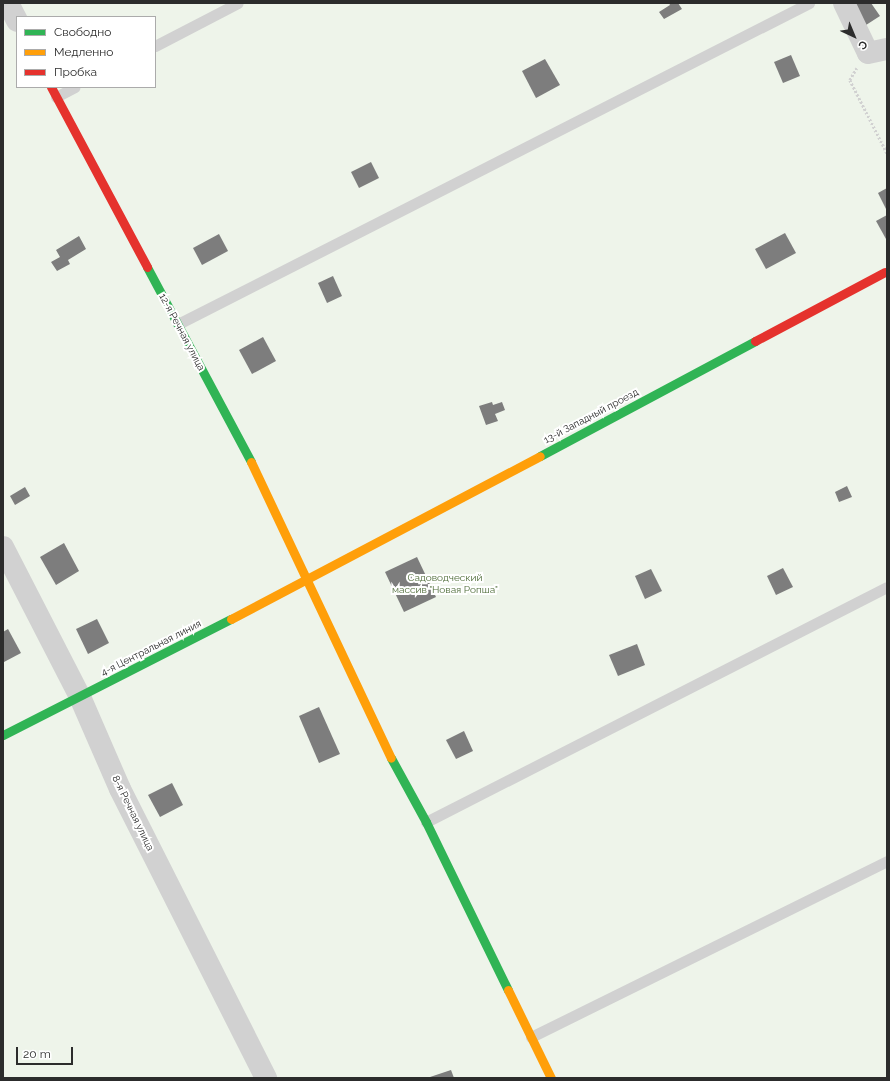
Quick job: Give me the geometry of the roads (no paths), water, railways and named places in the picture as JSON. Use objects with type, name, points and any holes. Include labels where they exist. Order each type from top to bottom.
[{"type":"street","points":[[8,3],[16,19]]},
{"type":"street","points":[[844,3],[877,51]]},
{"type":"street","name":"12-я Речная улица","points":[[54,92],[247,455],[308,580],[377,732],[426,822],[551,1078]]},
{"type":"street","name":"13-й Западный проезд","points":[[308,580],[885,272]]},
{"type":"street","name":"8-я Речная улица","points":[[3,547],[80,697],[120,789],[266,1078]]},
{"type":"street","name":"4-я Центральная линия","points":[[3,735],[308,580]]},
{"type":"lane","points":[[156,45],[238,3]]},
{"type":"lane","points":[[178,324],[809,3]]},
{"type":"lane","points":[[54,92],[71,88]]},
{"type":"lane","points":[[426,822],[887,587]]},
{"type":"lane","points":[[531,1037],[887,861]]},
{"type":"park label","name":"Садоводческий массив \"Новая Ропша\"","points":[[445,582]]}]
